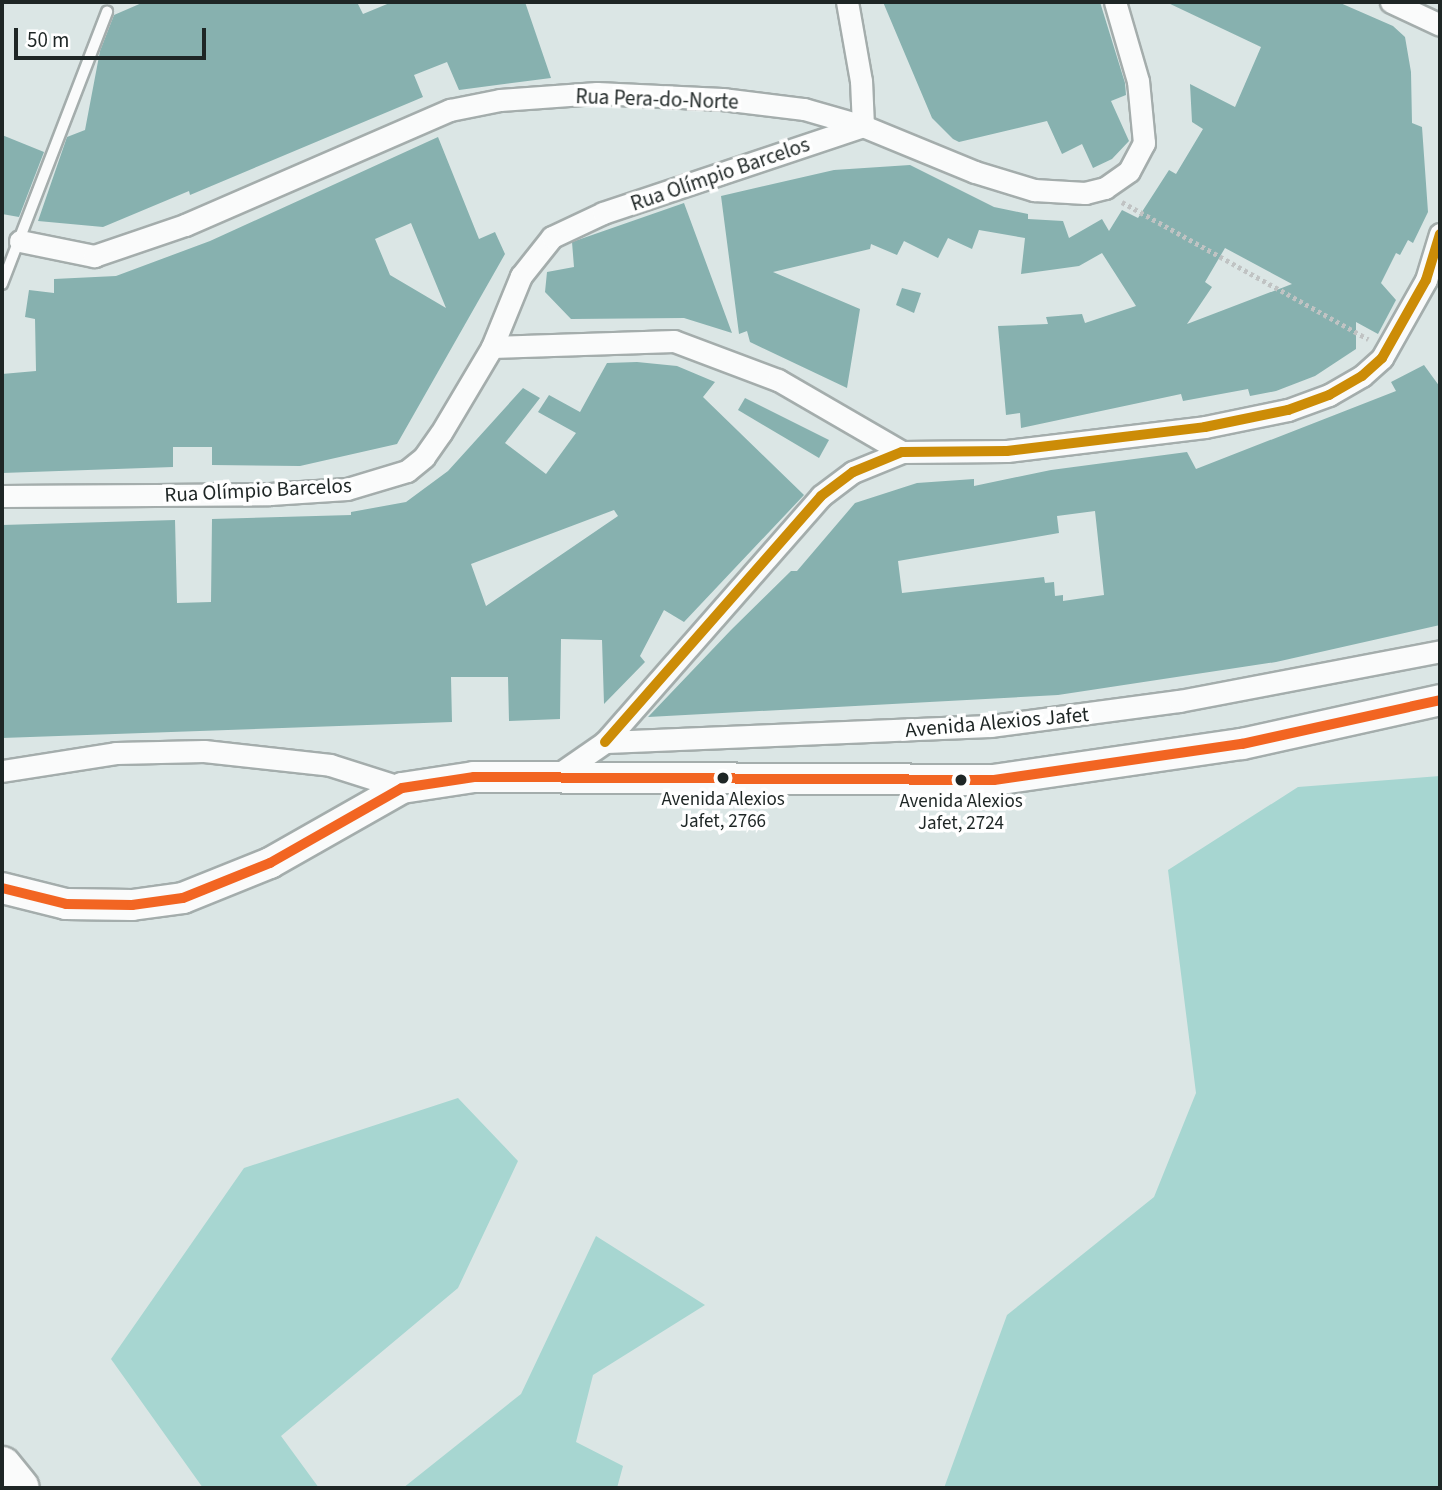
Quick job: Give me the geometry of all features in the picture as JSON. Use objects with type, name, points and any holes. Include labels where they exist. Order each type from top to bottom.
[{"type":"highway","points":[[2,1466],[20,1488]]},
{"type":"main road","points":[[2,888],[66,904],[132,905],[183,898],[270,863],[402,788],[474,777],[559,774],[722,781],[994,780],[1242,744],[1440,700]]},
{"type":"street","points":[[847,2],[861,80],[863,126]]},
{"type":"street","points":[[1105,188],[1129,171],[1144,143],[1138,80],[1115,2]]},
{"type":"street","points":[[1391,2],[1440,25]]},
{"type":"street","name":"Rua Pera-do-Norte","points":[[20,241],[94,256],[128,246],[450,110],[500,100],[597,93],[722,99],[804,109],[863,126],[975,172],[1034,190],[1085,194],[1105,188]]},
{"type":"street","name":"Rua Olímpio Barcelos","points":[[2,496],[270,494],[347,489],[388,478],[424,457],[492,347],[521,276],[537,253],[564,230],[863,126]]},
{"type":"street","points":[[559,774],[605,741],[821,496],[853,471],[902,452],[1007,451],[1260,417],[1329,395],[1362,376],[1387,350],[1426,280],[1440,234]]},
{"type":"street","points":[[492,347],[674,341],[778,380],[902,452]]},
{"type":"street","name":"Avenida Alexios Jafet","points":[[605,741],[933,731],[1004,725],[1179,701],[1440,651]]},
{"type":"street","points":[[2,771],[116,753],[204,751],[330,765],[402,788]]},
{"type":"lane","points":[[2,284],[107,12]]},
{"type":"path","points":[[1105,188],[1121,201],[1387,350]]},
{"type":"shaded area","points":[[1440,776],[1440,1488],[944,1488],[1007,1315],[1154,1197],[1196,1093],[1168,870],[1298,787]]},
{"type":"shaded area","points":[[458,1098],[518,1161],[458,1288],[281,1436],[319,1488],[203,1488],[111,1359],[244,1168]]},
{"type":"shaded area","points":[[596,1236],[705,1305],[593,1375],[576,1442],[623,1466],[617,1488],[403,1488],[521,1394]]},
{"type":"building","points":[[144,2],[357,2],[363,14],[392,2],[525,2],[551,78],[459,90],[447,62],[414,75],[423,97],[190,195],[189,191],[103,227],[38,221],[67,137],[85,130],[100,51],[114,15]]},
{"type":"building","points":[[883,2],[1100,2],[1125,83],[1126,95],[1111,101],[1129,141],[1112,159],[1093,168],[1082,144],[1062,154],[1047,121],[959,142],[953,139],[932,118]]},
{"type":"building","points":[[1166,2],[1338,2],[1393,26],[1405,37],[1411,72],[1412,123],[1422,127],[1428,212],[1413,243],[1408,240],[1400,255],[1396,253],[1381,283],[1396,300],[1378,334],[1356,322],[1356,349],[1315,376],[1276,391],[1250,396],[1248,389],[1183,401],[1181,394],[1021,428],[1020,413],[1006,415],[998,326],[1048,324],[1046,317],[1082,314],[1085,323],[1136,306],[1102,253],[1079,266],[1021,274],[1025,238],[979,230],[972,249],[948,238],[938,258],[904,241],[897,255],[871,244],[870,249],[773,272],[860,309],[847,388],[750,342],[747,331],[739,334],[721,196],[834,170],[910,165],[994,207],[1028,214],[1028,219],[1063,221],[1069,238],[1102,219],[1109,231],[1122,210],[1138,218],[1169,170],[1176,174],[1203,129],[1192,122],[1190,84],[1235,107],[1261,47]],"holes":[[[1225,248],[1292,284],[1187,324],[1212,287],[1205,282]]]},
{"type":"building","points":[[2,135],[44,152],[19,217],[2,214]]},
{"type":"building","points":[[438,137],[479,239],[495,232],[505,254],[397,444],[300,466],[212,465],[212,447],[173,447],[173,467],[2,473],[2,374],[36,371],[35,319],[25,317],[29,290],[54,293],[54,279],[116,276],[210,241]],"holes":[[[411,223],[446,308],[390,275],[375,239]]]},
{"type":"building","points":[[684,203],[732,333],[684,318],[571,319],[545,292],[547,272],[574,267],[572,242]]},
{"type":"building","points":[[902,288],[921,293],[914,313],[896,305]]},
{"type":"building","points":[[637,362],[677,366],[715,382],[703,397],[804,495],[684,622],[664,610],[640,656],[645,662],[604,704],[602,640],[561,639],[560,719],[509,721],[508,677],[451,677],[452,722],[2,738],[2,525],[175,520],[177,603],[211,602],[212,519],[351,515],[351,512],[406,502],[448,471],[523,388],[540,398],[505,443],[546,474],[576,433],[538,412],[549,395],[580,412],[607,363]],"holes":[[[614,510],[618,516],[486,606],[471,564]]]},
{"type":"building","points":[[1424,365],[1440,387],[1440,625],[1276,662],[1058,695],[648,717],[791,571],[797,571],[855,503],[917,483],[974,479],[974,486],[1051,470],[1187,452],[1196,469],[1396,391],[1391,382]],"holes":[[[1095,511],[1104,595],[1063,601],[1063,595],[1055,596],[1054,582],[1045,583],[1044,577],[902,593],[898,561],[1059,533],[1057,516]]]},
{"type":"building","points":[[745,398],[829,440],[819,458],[738,410]]},
{"type":"transit line","points":[[605,742],[821,496],[853,472],[902,452],[1007,451],[1205,427],[1288,410],[1329,395],[1362,376],[1382,358],[1426,280],[1440,234]]},
{"type":"transit line","points":[[2,888],[66,904],[132,905],[183,898],[270,863],[402,788],[474,777],[994,780],[1242,744],[1440,700]]},
{"type":"place","name":"Avenida Alexios Jafet, 2766","points":[[723,778]]},
{"type":"place","name":"Avenida Alexios Jafet, 2724","points":[[961,780]]}]
